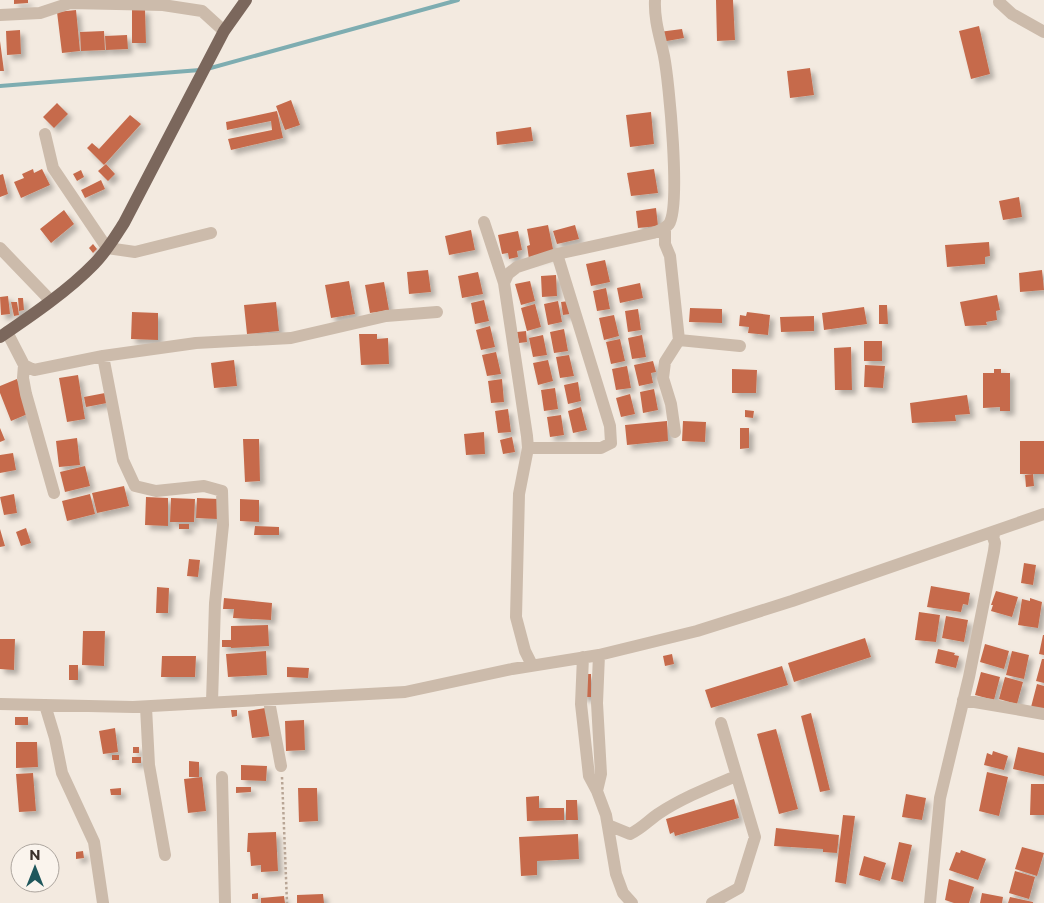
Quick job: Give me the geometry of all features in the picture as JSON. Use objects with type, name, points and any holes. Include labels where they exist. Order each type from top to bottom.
[{"type":"main road","points":[[4,334],[94,264],[107,248],[124,223],[224,31],[246,0]]},
{"type":"street","points":[[655,0],[655,18],[667,76],[673,154],[673,211],[665,228],[665,244],[670,256],[679,340],[665,362],[663,378],[672,404],[675,432]]},
{"type":"street","points":[[999,2],[1012,14],[1044,32]]},
{"type":"street","points":[[0,15],[40,13],[70,3],[163,5],[202,12],[224,31]]},
{"type":"street","points":[[45,134],[53,168],[107,248],[135,252],[211,234]]},
{"type":"street","points":[[484,222],[504,283],[528,448],[519,494],[516,617],[525,651],[532,665]]},
{"type":"street","points":[[504,283],[508,274],[518,267],[557,254],[653,233],[665,228]]},
{"type":"street","points":[[0,248],[50,300]]},
{"type":"street","points":[[528,448],[601,448],[611,443],[610,426],[557,254]]},
{"type":"street","points":[[4,334],[24,365],[34,370],[103,356],[196,343],[291,338],[386,316],[437,312]]},
{"type":"street","points":[[679,340],[740,346]]},
{"type":"street","points":[[103,356],[123,460],[135,486],[156,491],[204,486],[222,491],[223,525],[214,613],[212,702]]},
{"type":"street","points":[[24,365],[23,378],[26,394],[54,493]]},
{"type":"street","points":[[0,704],[146,707],[405,692],[532,665],[599,655],[697,631],[792,602],[1044,514]]},
{"type":"street","points":[[930,903],[940,798],[963,700],[994,551],[995,543],[993,537],[995,532]]},
{"type":"street","points":[[597,790],[601,774],[596,703],[599,655]]},
{"type":"street","points":[[583,657],[581,704],[589,776],[597,790],[608,825],[616,874],[622,893],[632,903]]},
{"type":"street","points":[[963,700],[1044,714]]},
{"type":"street","points":[[269,701],[281,766]]},
{"type":"street","points":[[45,705],[55,738],[62,773],[94,842],[102,903]]},
{"type":"street","points":[[146,707],[149,765],[165,855]]},
{"type":"street","points":[[712,903],[739,888],[755,837],[754,826],[736,776],[721,723]]},
{"type":"street","points":[[608,825],[630,834],[640,830],[658,814],[690,796],[736,776]]},
{"type":"street","points":[[222,777],[225,903]]},
{"type":"path","points":[[281,766],[287,903]]},
{"type":"building","points":[[14,0],[28,0],[28,3],[14,4]]},
{"type":"building","points":[[716,0],[733,0],[735,40],[717,41]]},
{"type":"building","points":[[132,9],[145,9],[146,43],[132,43]]},
{"type":"building","points":[[76,10],[80,51],[62,53],[57,12]]},
{"type":"building","points":[[979,26],[990,74],[971,79],[959,31]]},
{"type":"building","points":[[682,29],[684,38],[661,42],[659,32]]},
{"type":"building","points":[[20,30],[21,54],[7,55],[6,31]]},
{"type":"building","points":[[104,31],[105,50],[81,51],[80,32]]},
{"type":"building","points":[[127,35],[128,49],[106,50],[105,36]]},
{"type":"building","points":[[0,41],[4,71],[0,71]]},
{"type":"building","points":[[810,68],[814,95],[790,98],[787,71]]},
{"type":"building","points":[[291,100],[300,125],[285,130],[276,106]]},
{"type":"building","points":[[57,103],[68,114],[54,128],[43,117]]},
{"type":"building","points":[[277,111],[283,138],[231,150],[228,139],[272,130],[271,121],[227,130],[226,122]]},
{"type":"building","points":[[651,112],[654,144],[630,147],[626,115]]},
{"type":"building","points":[[130,115],[141,124],[104,165],[87,148],[92,143],[99,149]]},
{"type":"building","points":[[531,127],[533,141],[497,145],[496,132]]},
{"type":"building","points":[[106,164],[115,174],[108,181],[98,171]]},
{"type":"building","points":[[33,169],[34,173],[42,169],[50,185],[21,198],[14,182],[24,178],[22,174]]},
{"type":"building","points":[[654,169],[658,193],[631,196],[627,173]]},
{"type":"building","points":[[81,170],[84,177],[77,181],[73,174]]},
{"type":"building","points":[[3,174],[8,194],[0,197],[0,175]]},
{"type":"building","points":[[101,180],[105,189],[85,198],[81,190]]},
{"type":"building","points":[[1019,197],[1022,217],[1003,220],[999,201]]},
{"type":"building","points":[[656,208],[658,226],[638,228],[636,211]]},
{"type":"building","points":[[64,210],[74,224],[51,243],[40,229]]},
{"type":"building","points":[[548,225],[554,254],[529,259],[527,246],[530,245],[527,229]]},
{"type":"building","points":[[575,225],[579,239],[557,244],[553,231]]},
{"type":"building","points":[[471,230],[475,250],[449,255],[445,236]]},
{"type":"building","points":[[518,231],[522,250],[517,251],[518,257],[509,259],[508,253],[502,254],[498,235]]},
{"type":"building","points":[[989,242],[990,256],[985,257],[985,264],[947,267],[945,245]]},
{"type":"building","points":[[93,244],[97,249],[93,253],[89,248]]},
{"type":"building","points":[[605,260],[610,282],[591,286],[586,264]]},
{"type":"building","points":[[428,270],[431,292],[409,294],[407,272]]},
{"type":"building","points":[[1042,270],[1044,290],[1020,292],[1019,273]]},
{"type":"building","points":[[478,272],[483,294],[462,298],[458,276]]},
{"type":"building","points":[[556,275],[557,296],[542,297],[541,276]]},
{"type":"building","points":[[349,281],[355,314],[331,318],[325,285]]},
{"type":"building","points":[[530,281],[535,301],[521,305],[515,284]]},
{"type":"building","points":[[384,282],[389,310],[370,313],[365,285]]},
{"type":"building","points":[[640,283],[643,298],[620,303],[617,288]]},
{"type":"building","points":[[606,288],[610,309],[597,311],[593,291]]},
{"type":"building","points":[[997,295],[1000,310],[996,311],[997,320],[986,322],[987,325],[965,326],[960,302]]},
{"type":"building","points":[[8,296],[10,314],[1,315],[0,297]]},
{"type":"building","points":[[18,298],[23,298],[24,310],[19,311]]},
{"type":"building","points":[[484,300],[489,321],[475,324],[471,303]]},
{"type":"building","points":[[558,301],[562,322],[548,325],[544,304]]},
{"type":"building","points":[[569,301],[570,314],[563,315],[561,302]]},
{"type":"building","points":[[11,302],[17,302],[19,315],[14,316]]},
{"type":"building","points":[[276,302],[279,331],[247,334],[244,305]]},
{"type":"building","points":[[535,304],[541,327],[527,331],[521,308]]},
{"type":"building","points":[[879,305],[887,305],[888,324],[879,324]]},
{"type":"building","points":[[864,307],[867,324],[824,330],[822,313]]},
{"type":"building","points":[[690,308],[722,309],[722,323],[689,322]]},
{"type":"building","points":[[638,309],[641,330],[628,332],[625,311]]},
{"type":"building","points":[[132,312],[158,313],[158,340],[131,339]]},
{"type":"building","points":[[747,312],[770,315],[768,335],[748,333],[749,327],[739,326],[740,315],[746,316]]},
{"type":"building","points":[[614,315],[619,336],[604,340],[599,318]]},
{"type":"building","points":[[814,316],[814,331],[781,332],[780,317]]},
{"type":"building","points":[[490,326],[495,347],[481,350],[476,330]]},
{"type":"building","points":[[564,329],[568,351],[554,353],[550,332]]},
{"type":"building","points":[[526,331],[527,342],[519,343],[517,332]]},
{"type":"building","points":[[359,334],[377,334],[377,339],[388,338],[389,364],[361,365]]},
{"type":"building","points":[[543,335],[547,355],[533,357],[529,338]]},
{"type":"building","points":[[642,335],[646,357],[632,359],[628,338]]},
{"type":"building","points":[[620,339],[625,361],[611,364],[606,342]]},
{"type":"building","points":[[864,341],[882,341],[882,361],[864,361]]},
{"type":"building","points":[[851,347],[852,390],[835,390],[834,348]]},
{"type":"building","points":[[496,352],[501,374],[487,376],[482,355]]},
{"type":"building","points":[[569,355],[574,376],[560,378],[556,357]]},
{"type":"building","points":[[234,360],[237,386],[214,388],[211,363]]},
{"type":"building","points":[[548,360],[553,381],[538,385],[533,363]]},
{"type":"building","points":[[653,361],[656,372],[651,373],[653,383],[639,386],[634,365]]},
{"type":"building","points":[[865,365],[885,366],[883,388],[864,387]]},
{"type":"building","points":[[627,366],[631,388],[616,390],[612,369]]},
{"type":"building","points":[[732,369],[757,370],[756,393],[732,393]]},
{"type":"building","points":[[994,369],[1001,369],[1001,373],[1010,373],[1010,411],[1000,411],[1000,407],[983,408],[983,373],[994,373]]},
{"type":"building","points":[[78,375],[85,419],[67,422],[59,378]]},
{"type":"building","points":[[17,379],[30,413],[11,421],[0,393],[0,386]]},
{"type":"building","points":[[502,379],[504,402],[491,403],[488,381]]},
{"type":"building","points":[[578,382],[581,401],[568,404],[564,385]]},
{"type":"building","points":[[555,388],[558,409],[544,411],[541,390]]},
{"type":"building","points":[[654,389],[658,410],[643,413],[640,392]]},
{"type":"building","points":[[105,393],[107,403],[86,407],[84,397]]},
{"type":"building","points":[[630,394],[635,414],[621,417],[616,398]]},
{"type":"building","points":[[967,395],[970,414],[955,415],[956,421],[912,423],[910,403]]},
{"type":"building","points":[[581,407],[587,430],[573,433],[568,411]]},
{"type":"building","points":[[508,409],[511,432],[498,433],[495,411]]},
{"type":"building","points":[[745,410],[754,411],[753,418],[745,417]]},
{"type":"building","points":[[561,415],[564,435],[550,437],[547,417]]},
{"type":"building","points":[[667,421],[668,441],[627,445],[625,425]]},
{"type":"building","points":[[683,421],[706,422],[705,442],[682,441]]},
{"type":"building","points":[[0,428],[5,440],[0,442]]},
{"type":"building","points":[[740,428],[749,428],[749,448],[740,449]]},
{"type":"building","points":[[484,432],[485,454],[466,455],[464,434]]},
{"type":"building","points":[[512,437],[515,452],[503,454],[500,440]]},
{"type":"building","points":[[77,438],[80,465],[59,467],[56,441]]},
{"type":"building","points":[[243,439],[259,439],[260,481],[245,482]]},
{"type":"building","points":[[1020,441],[1044,441],[1044,474],[1020,474]]},
{"type":"building","points":[[13,453],[16,470],[0,473],[0,455]]},
{"type":"building","points":[[85,466],[90,486],[65,492],[60,472]]},
{"type":"building","points":[[1033,474],[1034,486],[1026,487],[1025,475]]},
{"type":"building","points":[[124,486],[129,506],[97,513],[92,493]]},
{"type":"building","points":[[14,494],[17,513],[4,515],[0,497]]},
{"type":"building","points":[[90,494],[95,514],[67,521],[62,501]]},
{"type":"building","points":[[146,497],[168,498],[168,526],[145,525]]},
{"type":"building","points":[[171,498],[195,499],[194,522],[170,522]]},
{"type":"building","points":[[197,498],[218,499],[217,519],[196,518]]},
{"type":"building","points":[[240,499],[259,500],[259,522],[240,521]]},
{"type":"building","points":[[179,524],[189,524],[189,529],[179,529]]},
{"type":"building","points":[[255,526],[279,527],[279,535],[254,535]]},
{"type":"building","points":[[26,528],[31,543],[21,546],[16,532]]},
{"type":"building","points":[[0,529],[5,546],[0,547]]},
{"type":"building","points":[[189,559],[200,560],[198,577],[187,576]]},
{"type":"building","points":[[1024,563],[1036,565],[1033,585],[1021,583]]},
{"type":"building","points":[[931,586],[970,593],[968,605],[963,604],[961,612],[927,607]]},
{"type":"building","points":[[157,587],[169,588],[168,613],[156,613]]},
{"type":"building","points":[[996,591],[1018,597],[1012,617],[991,611]]},
{"type":"building","points":[[224,598],[272,603],[271,620],[233,618],[234,609],[223,609]]},
{"type":"building","points":[[1030,598],[1042,602],[1038,628],[1018,625],[1022,599],[1030,601]]},
{"type":"building","points":[[919,612],[940,615],[936,642],[915,640]]},
{"type":"building","points":[[946,616],[968,620],[964,642],[942,638]]},
{"type":"building","points":[[268,625],[269,646],[231,648],[231,626]]},
{"type":"building","points":[[83,631],[105,631],[104,666],[82,665]]},
{"type":"building","points":[[1044,635],[1044,655],[1039,654]]},
{"type":"building","points":[[865,638],[871,657],[794,682],[788,663]]},
{"type":"building","points":[[0,639],[15,639],[14,670],[0,669]]},
{"type":"building","points":[[222,640],[231,640],[231,647],[222,647]]},
{"type":"building","points":[[985,644],[1009,651],[1004,669],[980,662]]},
{"type":"building","points":[[938,649],[955,653],[954,655],[959,656],[956,668],[935,663]]},
{"type":"building","points":[[266,651],[267,675],[228,677],[226,654]]},
{"type":"building","points":[[1012,651],[1029,655],[1024,679],[1006,675]]},
{"type":"building","points":[[672,654],[674,664],[665,666],[663,656]]},
{"type":"building","points":[[162,656],[196,656],[195,677],[161,677]]},
{"type":"building","points":[[1042,659],[1044,659],[1044,683],[1036,681]]},
{"type":"building","points":[[69,665],[78,665],[78,680],[69,680]]},
{"type":"building","points":[[782,666],[788,685],[711,708],[705,690]]},
{"type":"building","points":[[287,667],[309,668],[308,678],[287,677]]},
{"type":"building","points":[[981,672],[1000,677],[994,700],[975,695]]},
{"type":"building","points":[[582,674],[591,674],[591,697],[582,697]]},
{"type":"building","points":[[1005,677],[1023,682],[1017,704],[999,699]]},
{"type":"building","points":[[1037,684],[1044,686],[1044,710],[1031,707]]},
{"type":"building","points":[[265,708],[270,736],[252,738],[248,711]]},
{"type":"building","points":[[231,710],[237,710],[237,716],[232,717]]},
{"type":"building","points":[[811,713],[830,790],[820,792],[801,716]]},
{"type":"building","points":[[15,717],[28,717],[28,725],[15,725]]},
{"type":"building","points":[[304,720],[305,750],[286,751],[285,721]]},
{"type":"building","points":[[115,728],[118,752],[103,754],[99,731]]},
{"type":"building","points":[[776,729],[798,809],[779,814],[757,734]]},
{"type":"building","points":[[16,742],[37,742],[38,767],[16,768]]},
{"type":"building","points":[[133,747],[139,747],[139,753],[133,753]]},
{"type":"building","points":[[1018,747],[1044,753],[1044,776],[1013,769]]},
{"type":"building","points":[[993,751],[1008,756],[1004,770],[984,765],[987,753],[992,755]]},
{"type":"building","points":[[112,755],[119,755],[119,760],[112,760]]},
{"type":"building","points":[[132,757],[141,757],[141,763],[132,763]]},
{"type":"building","points":[[189,761],[199,762],[199,777],[189,777]]},
{"type":"building","points":[[241,765],[267,766],[266,781],[241,780]]},
{"type":"building","points":[[987,772],[1008,777],[999,816],[979,811]]},
{"type":"building","points":[[33,773],[36,811],[19,812],[16,774]]},
{"type":"building","points":[[202,777],[206,811],[188,813],[184,779]]},
{"type":"building","points":[[1031,784],[1044,784],[1044,815],[1030,815]]},
{"type":"building","points":[[236,787],[251,787],[251,792],[236,793]]},
{"type":"building","points":[[121,788],[121,795],[111,795],[110,789]]},
{"type":"building","points":[[298,788],[317,788],[318,821],[299,822]]},
{"type":"building","points":[[906,794],[926,798],[922,820],[902,817]]},
{"type":"building","points":[[539,796],[539,808],[564,808],[564,820],[527,821],[526,797]]},
{"type":"building","points":[[734,799],[739,818],[675,836],[674,832],[670,834],[666,819]]},
{"type":"building","points":[[566,800],[577,800],[578,820],[566,820]]},
{"type":"building","points":[[843,815],[855,816],[846,884],[835,882]]},
{"type":"building","points":[[776,828],[839,835],[837,853],[823,852],[823,849],[774,846]]},
{"type":"building","points":[[276,832],[278,871],[261,872],[261,865],[251,866],[250,852],[247,852],[248,833]]},
{"type":"building","points":[[578,834],[579,859],[537,861],[537,875],[521,876],[519,837]]},
{"type":"building","points":[[899,842],[912,845],[903,882],[891,879]]},
{"type":"building","points":[[1022,847],[1044,853],[1037,876],[1015,869]]},
{"type":"building","points":[[961,850],[986,859],[978,880],[949,870],[956,852],[960,853]]},
{"type":"building","points":[[83,851],[84,858],[76,859],[76,852]]},
{"type":"building","points":[[864,856],[886,863],[880,881],[859,875]]},
{"type":"building","points":[[1015,871],[1035,877],[1029,899],[1009,893]]},
{"type":"building","points":[[949,879],[974,887],[969,903],[954,903],[945,900]]},
{"type":"building","points":[[258,893],[258,899],[252,899],[252,894]]},
{"type":"building","points":[[982,893],[1003,897],[1002,903],[980,903]]},
{"type":"building","points":[[323,894],[324,903],[297,903],[297,895]]},
{"type":"building","points":[[284,896],[285,903],[261,903],[261,898]]},
{"type":"building","points":[[1010,897],[1033,902],[1033,903],[1008,903]]},
{"type":"waterway","points":[[207,69],[458,0]]},
{"type":"waterway","points":[[0,86],[200,70]]}]
